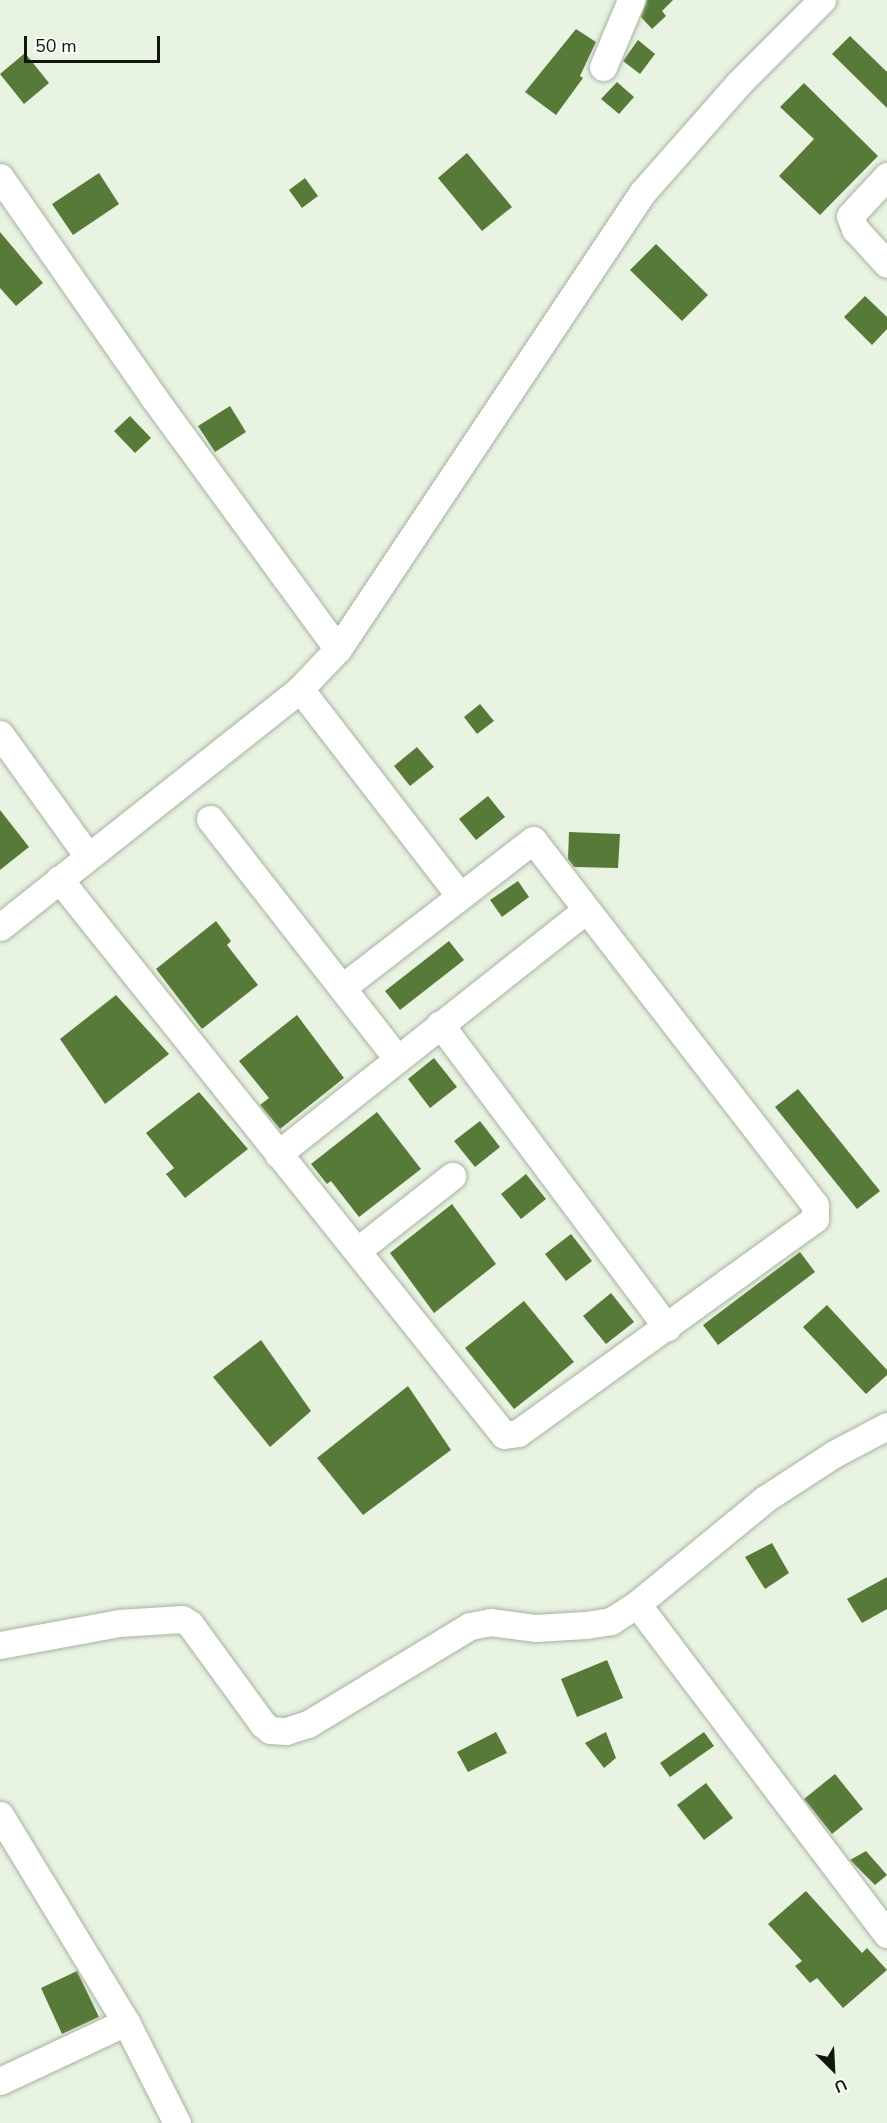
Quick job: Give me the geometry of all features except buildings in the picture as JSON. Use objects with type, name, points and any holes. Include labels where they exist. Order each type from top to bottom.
[{"type":"street","points":[[603,67],[631,0]]},
{"type":"street","points":[[0,927],[87,855],[300,688],[338,649],[642,193],[738,84],[822,0]]},
{"type":"street","points":[[887,176],[850,216],[855,230],[887,264]]},
{"type":"street","points":[[0,177],[153,398],[338,649]]},
{"type":"street","points":[[300,688],[459,895]]},
{"type":"street","points":[[0,734],[87,855]]},
{"type":"street","points":[[210,819],[397,1058]]},
{"type":"street","points":[[59,879],[507,1436],[518,1434],[812,1222],[817,1210],[585,911],[533,840],[342,987]]},
{"type":"street","points":[[278,1154],[585,911]]},
{"type":"street","points":[[440,1024],[667,1327]]},
{"type":"street","points":[[358,1250],[452,1176]]},
{"type":"street","points":[[0,1645],[119,1623],[182,1619],[190,1624],[263,1724],[270,1730],[286,1731],[308,1724],[471,1626],[490,1622],[535,1628],[611,1621],[637,1604],[747,1512],[883,1435]]},
{"type":"street","points":[[637,1604],[887,1934]]},
{"type":"street","points":[[0,1815],[126,2022],[177,2123]]},
{"type":"street","points":[[0,2081],[126,2022]]}]
